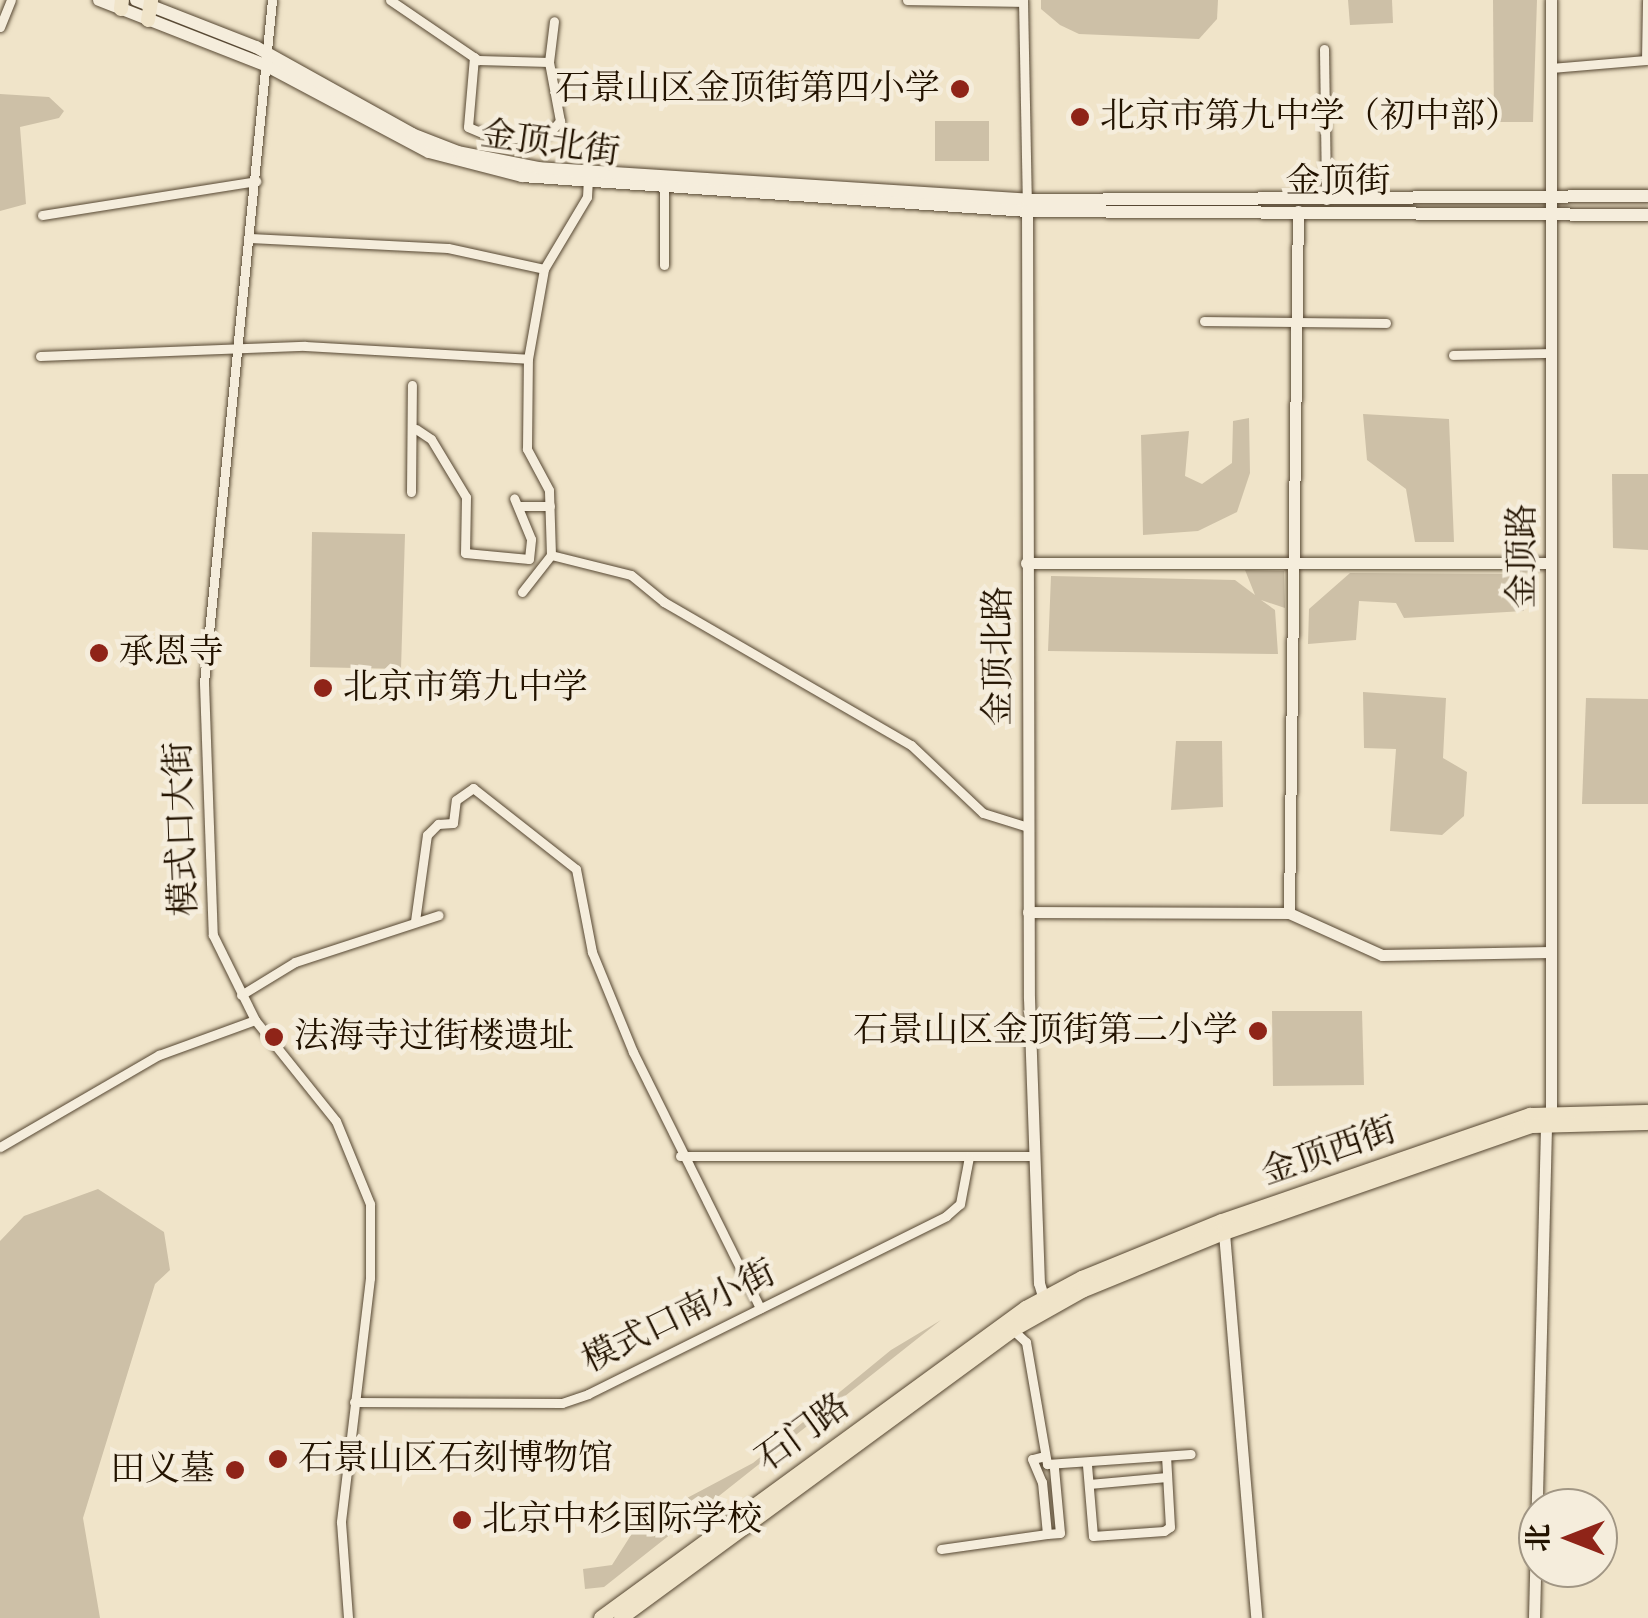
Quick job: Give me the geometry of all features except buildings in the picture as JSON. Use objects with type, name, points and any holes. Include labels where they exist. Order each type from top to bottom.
[{"type":"highway","name":"金顶西街","points":[[1045,1304],[1222,1221],[1548,1117],[1648,1112]]},
{"type":"highway","name":"金顶西街","points":[[1045,1304],[1224,1233],[1548,1117],[1648,1123]]},
{"type":"highway","name":"石门路","points":[[613,1616],[1045,1304]]},
{"type":"highway","name":"石门路","points":[[613,1616],[1045,1304]]},
{"type":"main road","name":"金顶北街","points":[[99,0],[146,6],[268,60],[429,152],[522,176],[1027,206]]},
{"type":"main road","name":"金顶北街","points":[[588,177],[664,187],[1027,206]]},
{"type":"main road","name":"金顶街","points":[[1027,206],[1648,196]]},
{"type":"main road","name":"金顶街","points":[[1027,206],[1648,216]]},
{"type":"street","points":[[0,26],[11,0]]},
{"type":"street","name":"模式口大街","points":[[272,0],[204,683],[214,936],[254,1020],[336,1121],[370,1204],[370,1278],[342,1522],[348,1618]]},
{"type":"street","points":[[390,0],[474,57],[549,62]]},
{"type":"street","points":[[907,0],[1023,1]]},
{"type":"street","name":"金顶路","points":[[1534,1618],[1550,952],[1551,0]]},
{"type":"street","points":[[1551,68],[1646,60],[1647,0]]},
{"type":"street","name":"金顶北路","points":[[1023,1],[1028,912],[1034,1156],[1045,1304]]},
{"type":"street","points":[[474,57],[468,127],[499,140],[548,134],[560,121],[549,62],[554,21]]},
{"type":"street","points":[[1324,49],[1326,200]]},
{"type":"street","points":[[522,592],[550,555],[550,490],[527,449],[528,359],[544,269],[587,197],[588,177]]},
{"type":"street","points":[[42,215],[256,181]]},
{"type":"street","points":[[664,187],[664,265]]},
{"type":"street","points":[[1289,913],[1298,212]]},
{"type":"street","points":[[250,238],[448,248],[544,269]]},
{"type":"street","points":[[1204,321],[1386,323]]},
{"type":"street","points":[[40,356],[239,346],[528,359]]},
{"type":"street","points":[[1453,355],[1550,353]]},
{"type":"street","points":[[411,492],[416,429],[412,385]]},
{"type":"street","points":[[416,429],[431,439],[466,496],[465,553],[529,559],[531,539],[516,502],[550,506]]},
{"type":"street","points":[[550,555],[630,576],[911,745],[983,813],[1028,826]]},
{"type":"street","points":[[1026,563],[1550,563]]},
{"type":"street","points":[[416,921],[428,835],[438,824],[452,823],[456,800],[474,788],[576,869],[592,952],[680,1156],[760,1308]]},
{"type":"street","points":[[1028,912],[1289,913],[1382,955],[1550,952]]},
{"type":"street","points":[[241,996],[296,962],[439,915]]},
{"type":"street","points":[[0,1147],[159,1055],[254,1020]]},
{"type":"street","points":[[680,1156],[1034,1156]]},
{"type":"street","name":"模式口南小街","points":[[354,1402],[562,1403],[946,1216],[960,1204],[969,1157]]},
{"type":"street","points":[[1224,1233],[1256,1618]]},
{"type":"street","points":[[942,1549],[1060,1533],[1054,1468],[1041,1457],[1026,1342],[1013,1330]]},
{"type":"street","points":[[1054,1468],[1191,1454]]},
{"type":"street","points":[[1087,1465],[1093,1536],[1164,1530],[1170,1527],[1166,1456]]},
{"type":"street","points":[[1041,1457],[1032,1458],[1042,1482],[1048,1534]]},
{"type":"street","points":[[1088,1484],[1167,1477]]},
{"type":"shaded area","points":[[1041,0],[1218,0],[1217,19],[1199,39],[1079,34],[1041,9]]},
{"type":"shaded area","points":[[1348,0],[1392,0],[1393,23],[1350,25]]},
{"type":"shaded area","points":[[1493,0],[1537,0],[1533,122],[1494,122]]},
{"type":"shaded area","points":[[0,94],[49,97],[64,111],[59,118],[20,127],[26,204],[0,211]]},
{"type":"shaded area","points":[[935,121],[989,121],[989,161],[935,161]]},
{"type":"shaded area","points":[[1363,414],[1449,419],[1454,542],[1415,542],[1406,489],[1367,460]]},
{"type":"shaded area","points":[[1249,418],[1250,473],[1237,512],[1198,531],[1143,535],[1141,435],[1189,431],[1185,476],[1202,484],[1232,463],[1233,421]]},
{"type":"shaded area","points":[[1612,474],[1648,474],[1648,550],[1613,548]]},
{"type":"shaded area","points":[[312,532],[405,534],[401,669],[310,667]]},
{"type":"shaded area","points":[[1245,570],[1284,571],[1285,608],[1261,600],[1275,610],[1278,654],[1048,651],[1051,576],[1235,580],[1255,595]]},
{"type":"shaded area","points":[[1350,573],[1521,574],[1524,611],[1404,618],[1396,603],[1359,601],[1356,640],[1308,644],[1309,609]]},
{"type":"shaded area","points":[[1363,692],[1446,698],[1443,758],[1467,772],[1464,816],[1442,835],[1390,831],[1396,749],[1364,748]]},
{"type":"shaded area","points":[[1586,698],[1648,699],[1648,804],[1582,804]]},
{"type":"shaded area","points":[[1176,741],[1222,741],[1223,807],[1171,810]]},
{"type":"shaded area","points":[[1272,1011],[1362,1011],[1364,1085],[1273,1086]]},
{"type":"shaded area","points":[[98,1189],[164,1232],[170,1270],[155,1284],[83,1518],[100,1618],[0,1618],[0,1241],[24,1216]]},
{"type":"shaded area","points":[[941,1320],[604,1587],[585,1589],[583,1569],[612,1565],[638,1524],[753,1463],[891,1350]]},
{"type":"place","name":"石景山区金顶街第四小学","points":[[960,89]]},
{"type":"place","name":"北京市第九中学（初中部）","points":[[1080,117]]},
{"type":"place","name":"承恩寺","points":[[99,653]]},
{"type":"place","name":"北京市第九中学","points":[[323,688]]},
{"type":"place","name":"石景山区金顶街第二小学","points":[[1258,1031]]},
{"type":"place","name":"法海寺过街楼遗址","points":[[274,1037]]},
{"type":"place","name":"石景山区石刻博物馆","points":[[278,1459]]},
{"type":"place","name":"田义墓","points":[[235,1470]]},
{"type":"place","name":"北京中杉国际学校","points":[[462,1520]]}]
